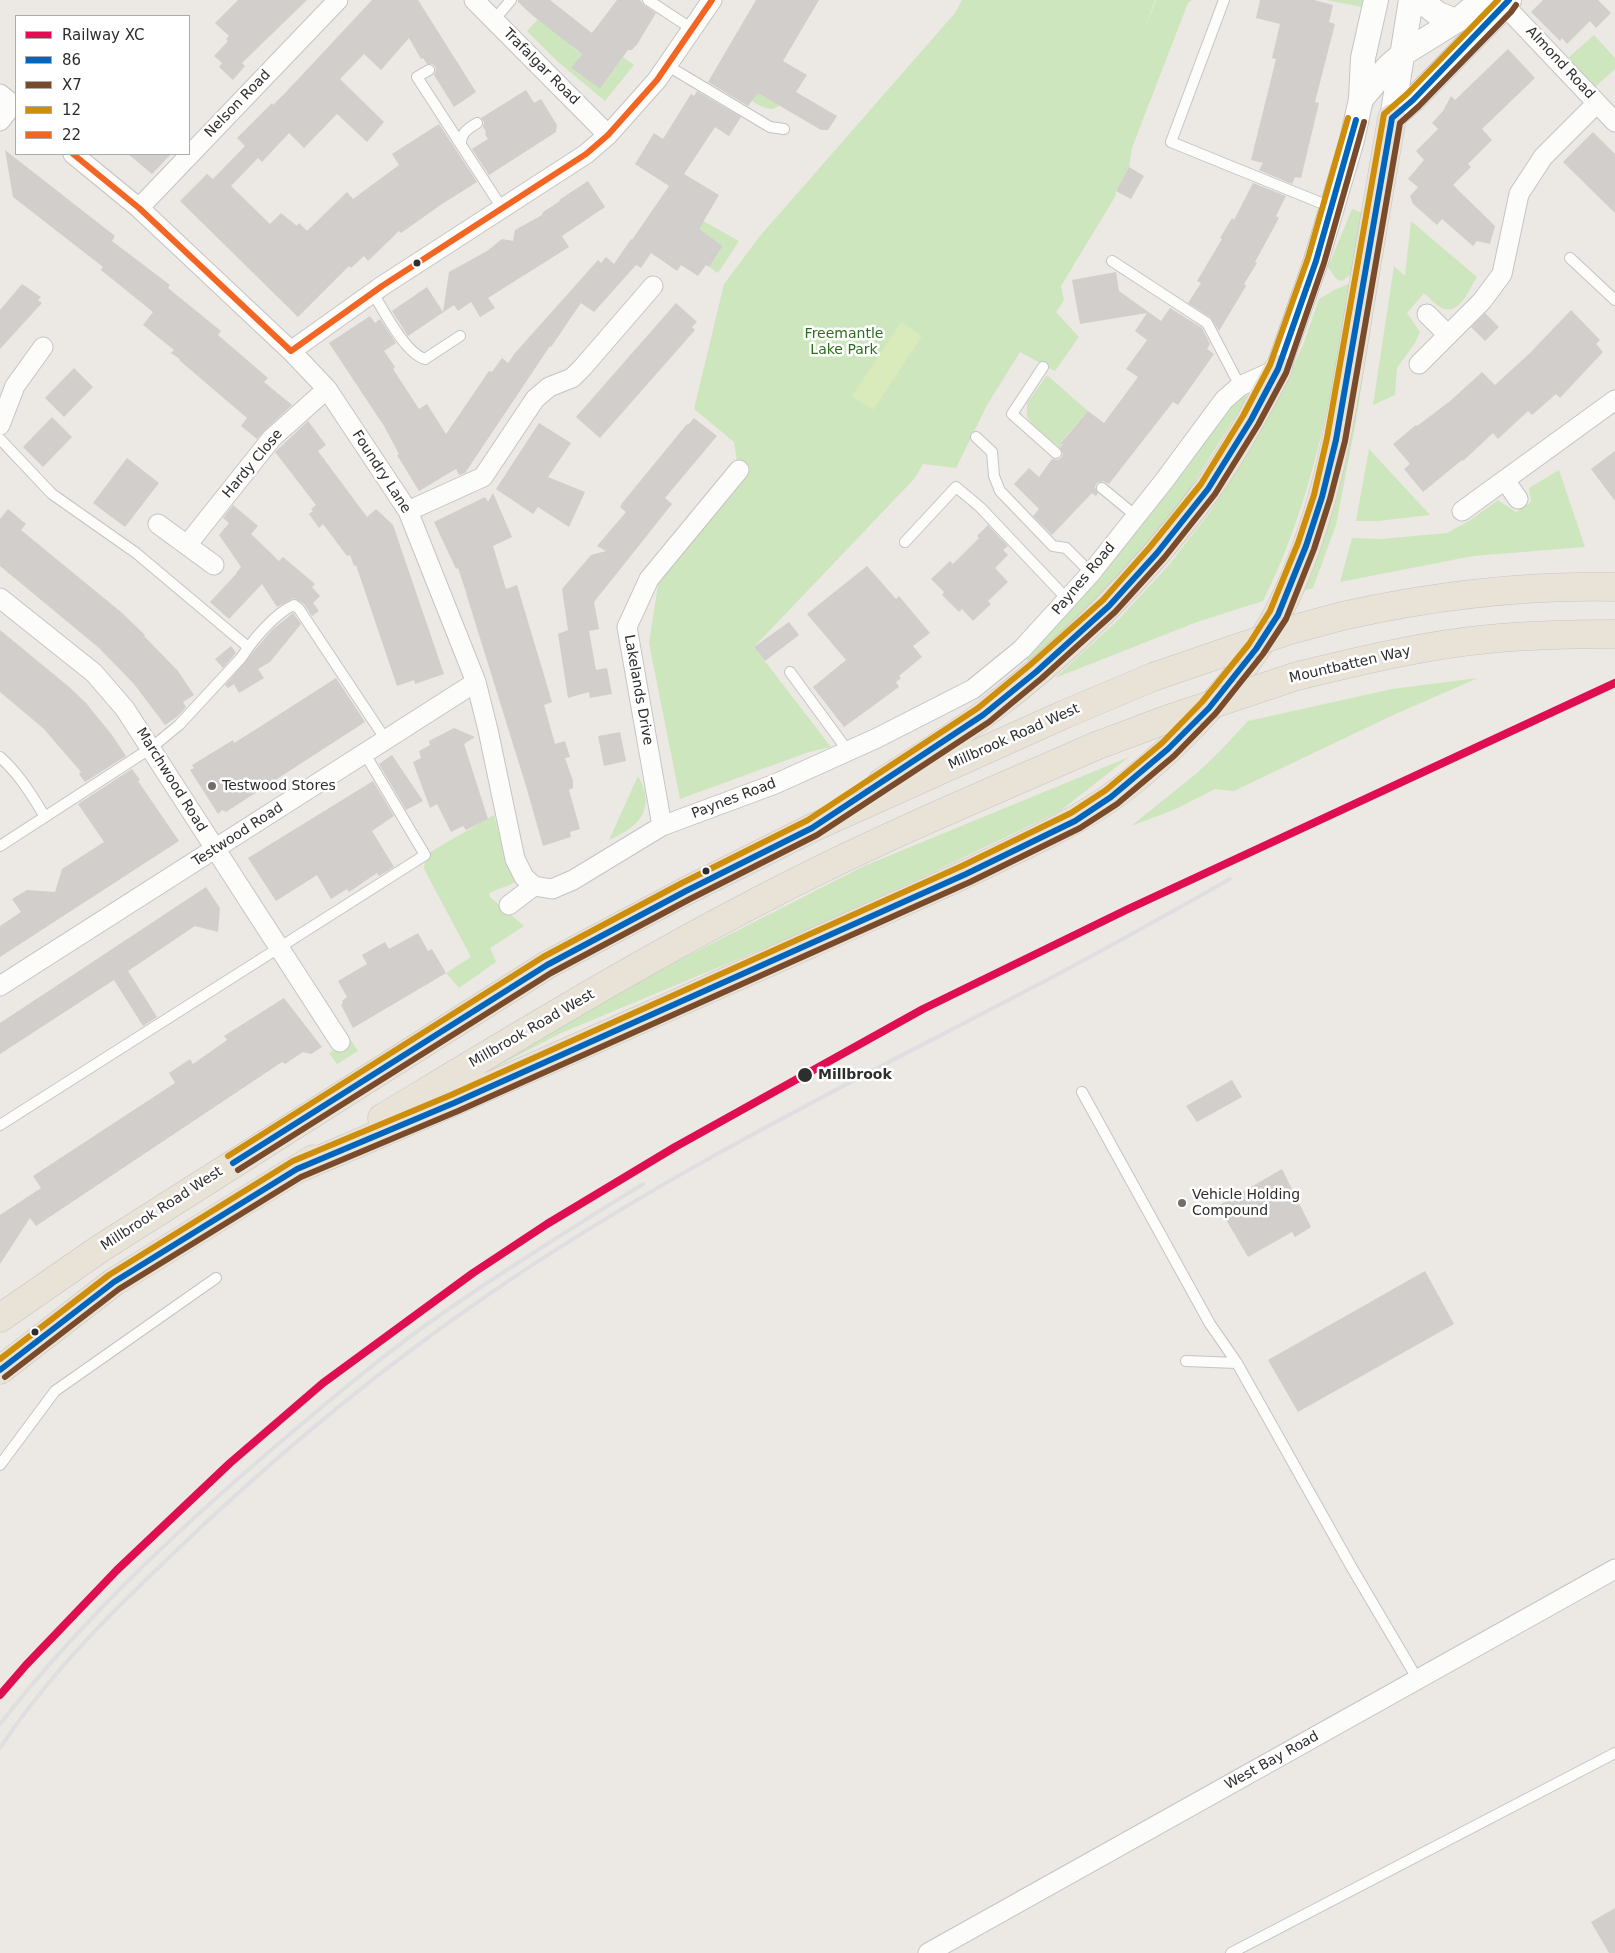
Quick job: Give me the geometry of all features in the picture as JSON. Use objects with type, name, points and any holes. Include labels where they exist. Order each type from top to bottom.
[{"type":"highway","points":[[298,1169],[454,1103],[975,870],[1075,821],[1111,797],[1168,749],[1209,708],[1256,649],[1278,615],[1306,546],[1322,497],[1336,440],[1392,118]]},
{"type":"highway","points":[[812,828],[983,715],[1109,606],[1157,553],[1208,489],[1251,420],[1278,370]]},
{"type":"highway","name":"Millbrook Road West","points":[[0,1318],[101,1248],[547,965],[666,901],[812,828],[1065,714],[1153,677],[1287,631],[1400,603],[1454,595],[1514,589],[1578,586],[1615,587]]},
{"type":"highway","name":"Mountbatten Way","points":[[1096,746],[1168,719],[1297,676],[1407,651],[1479,640],[1544,635],[1615,634]]},
{"type":"highway","name":"Millbrook Road West","points":[[0,1370],[114,1282],[524,1033],[690,937],[778,891],[908,828],[1096,746]]},
{"type":"street","name":"Nelson Road","points":[[190,155],[338,0]]},
{"type":"street","name":"Trafalgar Road","points":[[474,0],[608,135]]},
{"type":"street","points":[[290,351],[372,293],[586,154],[608,135],[668,66],[712,0]]},
{"type":"street","points":[[1278,370],[1316,261],[1352,140],[1361,99],[1363,58],[1376,0]]},
{"type":"street","points":[[1392,118],[1404,53],[1411,0]]},
{"type":"street","points":[[1420,0],[1438,14],[1456,21]]},
{"type":"street","points":[[1361,99],[1388,67],[1404,53],[1456,21],[1482,0]]},
{"type":"street","points":[[1392,118],[1413,100],[1506,2]]},
{"type":"street","name":"Almond Road","points":[[1506,2],[1615,122]]},
{"type":"street","points":[[0,121],[10,102]]},
{"type":"street","name":"Almond Road","points":[[1419,364],[1482,301],[1502,274],[1519,194],[1543,157],[1598,103]]},
{"type":"street","name":"Foundry Lane","points":[[74,155],[139,208],[290,351],[326,389],[408,511],[476,682],[515,859],[524,878],[534,886]]},
{"type":"street","name":"Nelson Road","points":[[139,208],[190,155]]},
{"type":"street","points":[[408,511],[483,477],[535,399],[549,387],[572,378],[653,286]]},
{"type":"street","points":[[1427,314],[1448,335]]},
{"type":"street","points":[[0,425],[16,386],[43,347]]},
{"type":"street","name":"Paynes Road","points":[[534,886],[552,889],[572,880],[662,826],[775,784],[848,751],[972,688],[1022,649],[1068,600],[1136,516],[1224,400],[1240,386],[1278,370]]},
{"type":"street","name":"Hardy Close","points":[[187,545],[272,438],[326,389]]},
{"type":"street","points":[[1462,511],[1615,400]]},
{"type":"street","name":"Lakelands Drive","points":[[662,826],[627,627],[649,579],[738,470]]},
{"type":"street","points":[[1505,480],[1518,499]]},
{"type":"street","points":[[158,524],[214,565]]},
{"type":"street","name":"Marchwood Road","points":[[0,598],[94,673],[125,709],[340,1042]]},
{"type":"street","name":"Testwood Road","points":[[0,986],[476,682]]},
{"type":"street","points":[[509,905],[534,886]]},
{"type":"street","name":"West Bay Road","points":[[928,1953],[1615,1569]]},
{"type":"lane","points":[[494,20],[511,0]]},
{"type":"lane","points":[[648,0],[692,29]]},
{"type":"lane","points":[[1224,0],[1171,142],[1331,207]]},
{"type":"lane","points":[[668,66],[770,126],[784,129]]},
{"type":"lane","points":[[428,70],[417,77],[502,208]]},
{"type":"lane","points":[[461,145],[460,138],[463,133],[477,123]]},
{"type":"lane","points":[[1570,258],[1615,300]]},
{"type":"lane","points":[[1112,261],[1207,323],[1240,386]]},
{"type":"lane","points":[[372,293],[400,336],[420,357],[425,359],[460,336]]},
{"type":"lane","points":[[1043,367],[1012,414],[1056,453]]},
{"type":"lane","points":[[976,436],[992,452],[994,476],[1000,491],[1053,546],[1066,548],[1091,573]]},
{"type":"lane","points":[[0,439],[52,494],[136,553],[248,648]]},
{"type":"lane","points":[[905,542],[956,487],[980,507],[1068,600]]},
{"type":"lane","points":[[1102,488],[1136,516]]},
{"type":"lane","points":[[0,846],[151,748],[180,725],[271,622],[294,605],[299,609],[386,740]]},
{"type":"lane","points":[[790,672],[848,751]]},
{"type":"lane","points":[[0,1125],[425,854],[365,754]]},
{"type":"lane","points":[[0,757],[14,770],[35,799],[45,817]]},
{"type":"lane","points":[[1082,1092],[1210,1324],[1237,1363],[1338,1544],[1418,1680]]},
{"type":"lane","points":[[0,1465],[55,1391],[216,1278]]},
{"type":"lane","points":[[1186,1361],[1237,1363]]},
{"type":"lane","points":[[1231,1953],[1615,1753]]},
{"type":"green space","name":"Freemantle Lake Park","points":[[962,0],[1155,0],[1145,29],[1156,0],[1192,0],[1188,3],[1132,148],[1129,167],[1116,191],[1115,197],[1061,286],[1064,300],[1056,312],[1079,337],[1055,371],[1020,352],[987,405],[956,468],[923,464],[914,479],[754,647],[831,747],[809,752],[680,799],[649,643],[658,585],[738,470],[734,442],[694,409],[724,284],[760,236],[955,13]]},
{"type":"green space","points":[[1326,0],[1365,0],[1362,7]]},
{"type":"green space","points":[[538,19],[572,44],[573,48],[582,54],[572,69],[600,89],[623,57],[634,65],[605,101],[558,62],[527,31]]},
{"type":"green space","points":[[1594,35],[1615,58],[1615,69],[1594,88],[1568,58]]},
{"type":"green space","points":[[793,84],[778,107],[768,108],[752,101],[759,89]]},
{"type":"green space","points":[[1352,209],[1365,214],[1356,271],[1342,281],[1336,279],[1328,267]]},
{"type":"green space","points":[[689,213],[739,241],[718,273],[709,267],[723,246],[704,233],[696,243]]},
{"type":"green space","points":[[1411,221],[1477,277],[1463,300],[1454,308],[1442,308],[1424,293],[1407,313],[1420,332],[1415,343],[1397,368],[1395,395],[1373,405],[1394,266],[1405,276]]},
{"type":"green space","points":[[1353,282],[1319,445],[1308,485],[1295,525],[1263,601],[1197,622],[1055,678],[1117,621],[1168,566],[1210,512],[1249,452],[1276,402],[1303,345],[1319,299]]},
{"type":"green space","points":[[1376,293],[1355,427],[1336,525],[1313,588],[1297,592]]},
{"type":"green space","points":[[901,322],[922,336],[873,410],[852,396]]},
{"type":"green space","points":[[1047,375],[1088,411],[1061,442],[1063,444],[1060,448],[1033,425],[1027,417],[1027,403]]},
{"type":"green space","points":[[1242,393],[1248,397],[1171,519],[1109,590],[1029,662],[1025,657],[1231,397]]},
{"type":"green space","points":[[1369,449],[1430,515],[1378,521],[1356,521]]},
{"type":"green space","points":[[1559,470],[1585,547],[1473,556],[1340,582],[1352,538],[1381,539],[1447,533],[1469,521],[1498,500],[1516,512],[1531,502],[1529,488]]},
{"type":"green space","points":[[1478,678],[1391,716],[1234,791],[1215,789],[1176,809],[1131,826],[1197,773],[1248,721],[1392,689]]},
{"type":"green space","points":[[1129,757],[1060,811],[923,877],[777,943],[561,1033],[458,1087],[554,1024],[864,866]]},
{"type":"green space","points":[[638,776],[646,798],[642,816],[629,829],[609,840]]},
{"type":"green space","points":[[494,815],[501,841],[519,881],[489,893],[490,897],[524,926],[490,948],[496,962],[459,988],[446,973],[471,957],[424,869],[425,855]]},
{"type":"green space","points":[[350,1039],[358,1051],[337,1064],[329,1053]]},
{"type":"building","points":[[238,0],[307,0],[242,63],[245,66],[233,80],[219,67],[222,63],[214,56],[228,41],[226,39],[229,36],[215,23]]},
{"type":"building","points":[[372,0],[418,0],[476,92],[454,107],[434,75],[435,66],[427,64],[423,58],[421,59],[409,38],[381,70],[364,54],[340,79],[384,122],[367,142],[337,114],[304,148],[289,133],[262,162],[258,158],[231,186],[270,224],[281,213],[297,226],[299,223],[307,231],[347,192],[353,199],[399,165],[392,154],[439,124],[477,182],[401,233],[399,231],[368,261],[364,256],[351,268],[349,266],[298,317],[180,201],[207,174],[213,179],[245,146],[237,138],[272,103],[273,105],[287,91]]},
{"type":"building","points":[[518,0],[550,0],[592,33],[617,0],[640,0],[656,13],[638,43],[632,50],[628,50],[600,89],[571,68],[582,54],[532,15]]},
{"type":"building","points":[[756,0],[819,0],[783,61],[807,75],[796,92],[837,116],[828,130],[821,130],[758,93],[748,106],[708,82]]},
{"type":"building","points":[[1260,0],[1314,0],[1333,5],[1329,22],[1335,24],[1315,102],[1319,103],[1301,178],[1295,177],[1292,184],[1259,170],[1263,163],[1251,160],[1276,59],[1272,58],[1280,24],[1256,18]]},
{"type":"building","points":[[1543,0],[1598,0],[1611,13],[1596,28],[1590,21],[1567,44],[1562,38],[1560,41],[1531,12]]},
{"type":"building","points":[[1508,49],[1535,78],[1482,129],[1492,140],[1468,164],[1471,167],[1453,185],[1495,226],[1490,244],[1477,241],[1473,246],[1442,219],[1437,225],[1413,204],[1410,196],[1418,187],[1408,179],[1424,160],[1416,151],[1438,129],[1432,123],[1443,111],[1451,96],[1455,100]]},
{"type":"building","points":[[526,90],[534,103],[541,99],[557,125],[556,132],[489,175],[472,149],[488,139],[483,127],[484,122],[481,118]]},
{"type":"building","points":[[697,91],[741,117],[729,136],[715,127],[684,174],[719,195],[699,229],[723,246],[709,267],[706,265],[698,276],[681,265],[677,271],[651,253],[641,268],[636,265],[594,312],[581,303],[465,473],[459,475],[456,469],[419,491],[397,455],[399,454],[384,426],[329,343],[370,316],[375,323],[380,319],[396,343],[384,351],[395,367],[393,369],[419,409],[427,404],[446,434],[489,371],[492,372],[502,358],[508,363],[598,260],[601,263],[606,257],[614,264],[632,240],[669,186],[635,164],[654,133],[663,139],[691,94],[694,96]]},
{"type":"building","points":[[1593,132],[1615,154],[1615,213],[1563,162]]},
{"type":"building","points":[[5,150],[115,236],[112,241],[170,285],[168,288],[221,331],[218,335],[268,378],[264,382],[292,405],[257,439],[241,426],[247,418],[171,353],[174,350],[143,325],[153,312],[101,270],[103,267],[13,197]]},
{"type":"building","points":[[129,155],[170,155],[152,174]]},
{"type":"building","points":[[1129,167],[1144,176],[1131,199],[1116,191]]},
{"type":"building","points":[[588,181],[605,207],[562,236],[569,247],[488,298],[495,308],[480,317],[471,302],[458,311],[454,305],[408,336],[392,311],[427,287],[443,312],[449,272],[487,251],[502,239],[513,241],[515,230],[542,215],[543,212],[559,200]]},
{"type":"building","points":[[1253,183],[1286,196],[1276,216],[1279,218],[1255,262],[1257,263],[1244,284],[1246,286],[1219,331],[1211,318],[1188,303],[1201,283],[1197,281],[1222,239],[1220,238],[1232,218],[1234,220]]},
{"type":"building","points":[[1116,272],[1119,291],[1161,321],[1170,308],[1202,328],[1210,344],[1207,349],[1214,354],[1178,405],[1173,402],[1109,484],[1103,481],[1097,483],[1095,487],[1098,493],[1096,496],[1092,493],[1052,535],[1033,516],[1039,509],[1014,484],[1029,468],[1039,477],[1052,459],[1058,460],[1061,458],[1063,454],[1060,448],[1063,444],[1061,443],[1088,411],[1104,423],[1138,377],[1126,369],[1147,340],[1135,331],[1147,313],[1080,324],[1072,280]]},
{"type":"building","points":[[22,284],[41,297],[38,300],[42,303],[0,349],[0,310]]},
{"type":"building","points":[[676,303],[697,322],[692,327],[695,330],[600,438],[576,417]]},
{"type":"building","points":[[1571,310],[1600,340],[1596,344],[1603,352],[1560,398],[1556,394],[1532,415],[1528,411],[1498,439],[1493,433],[1463,461],[1423,492],[1404,469],[1410,464],[1393,444],[1449,402],[1482,372],[1495,385],[1530,353]]},
{"type":"building","points":[[1485,313],[1499,327],[1485,341],[1471,327]]},
{"type":"building","points":[[74,368],[93,387],[64,417],[45,398]]},
{"type":"building","points":[[52,417],[72,437],[43,467],[23,447]]},
{"type":"building","points":[[694,418],[717,436],[665,498],[672,504],[594,602],[599,629],[589,631],[596,670],[607,668],[612,694],[590,698],[589,692],[568,698],[558,634],[568,630],[562,589],[591,555],[606,551],[597,546],[626,512],[620,507],[623,502]]},
{"type":"building","points":[[308,421],[326,445],[318,451],[367,517],[376,509],[393,525],[444,674],[415,684],[414,680],[397,686],[356,565],[354,566],[350,555],[347,556],[323,524],[319,528],[309,514],[316,505],[275,452]]},
{"type":"building","points":[[539,423],[571,443],[548,477],[585,492],[569,527],[538,507],[533,514],[496,489]]},
{"type":"building","points":[[1615,451],[1615,501],[1591,469]]},
{"type":"building","points":[[127,458],[159,483],[125,527],[93,503]]},
{"type":"building","points":[[493,493],[512,537],[493,546],[506,589],[517,585],[552,702],[544,705],[555,744],[565,741],[570,757],[565,758],[573,781],[573,788],[569,790],[580,829],[570,832],[571,837],[543,846],[458,568],[456,569],[434,522],[485,497],[488,502]]},
{"type":"building","points":[[233,505],[258,526],[251,534],[279,561],[283,557],[315,584],[312,587],[320,596],[313,603],[319,611],[312,616],[304,604],[294,598],[277,607],[262,584],[229,619],[210,602],[241,567],[219,535],[229,523],[223,518]]},
{"type":"building","points":[[8,509],[26,524],[21,530],[121,612],[178,671],[194,695],[183,702],[186,707],[178,716],[165,725],[134,684],[99,648],[0,566],[0,519]]},
{"type":"building","points":[[988,525],[1008,546],[1003,550],[1008,555],[995,568],[1008,582],[988,601],[991,604],[973,621],[962,609],[959,612],[942,595],[944,592],[931,579],[950,561],[953,564],[979,538],[977,536]]},
{"type":"building","points":[[867,566],[896,599],[899,596],[930,633],[913,646],[922,657],[899,676],[901,678],[896,682],[899,687],[844,727],[813,687],[846,660],[807,614]]},
{"type":"building","points":[[293,613],[301,624],[270,662],[258,669],[264,678],[239,693],[234,684],[228,688],[225,685],[272,630]]},
{"type":"building","points":[[789,622],[799,635],[765,661],[754,647]]},
{"type":"building","points":[[0,630],[86,703],[126,756],[85,782],[79,774],[81,772],[44,729],[0,692]]},
{"type":"building","points":[[231,646],[236,653],[223,668],[215,659]]},
{"type":"building","points":[[336,678],[365,722],[226,812],[222,810],[218,814],[190,770],[194,768],[192,765],[233,740],[234,743]]},
{"type":"building","points":[[454,728],[475,737],[464,744],[488,819],[466,830],[463,826],[451,832],[437,804],[430,808],[413,762],[421,758],[419,751],[430,745],[429,741]]},
{"type":"building","points":[[620,732],[626,761],[604,766],[598,736]]},
{"type":"building","points":[[392,755],[423,801],[406,810],[379,764]]},
{"type":"building","points":[[132,769],[140,780],[138,781],[179,841],[0,957],[0,926],[21,912],[12,899],[27,890],[55,892],[62,869],[104,842],[78,804]]},
{"type":"building","points":[[373,781],[394,816],[372,831],[394,867],[379,876],[377,873],[349,892],[347,889],[331,899],[317,875],[276,901],[248,858]]},
{"type":"building","points":[[206,887],[220,908],[218,932],[195,926],[128,971],[157,1017],[143,1026],[114,980],[0,1054],[0,1023]]},
{"type":"building","points":[[418,933],[428,951],[432,949],[446,973],[353,1028],[341,1005],[342,1001],[347,997],[338,981],[367,964],[362,955],[385,942],[389,949]]},
{"type":"building","points":[[284,998],[322,1047],[311,1054],[303,1052],[285,1064],[282,1062],[36,1226],[30,1218],[0,1264],[0,1215],[41,1188],[33,1176],[175,1083],[169,1073],[190,1059],[193,1064],[227,1040],[224,1036]]},
{"type":"building","points":[[1232,1080],[1242,1097],[1197,1122],[1186,1106]]},
{"type":"building","points":[[1282,1169],[1311,1227],[1295,1237],[1292,1232],[1248,1257],[1218,1206]]},
{"type":"building","points":[[1425,1271],[1454,1324],[1298,1412],[1268,1360]]},
{"type":"building","points":[[1615,1908],[1615,1953],[1609,1953],[1591,1922]]},
{"type":"railway","points":[[0,1748],[44,1688],[68,1660],[173,1554],[234,1497],[338,1407],[447,1323],[552,1252],[689,1170],[830,1093],[1090,957],[1230,879]]},
{"type":"railway","points":[[0,1724],[68,1644],[141,1568],[257,1462],[314,1414],[381,1359],[433,1320],[511,1267],[643,1184]]},
{"type":"rail line","name":"XC","points":[[0,1695],[26,1665],[117,1570],[230,1463],[323,1383],[473,1273],[547,1224],[675,1147],[923,1009],[1126,910],[1615,683]]},
{"type":"transit line","name":"22","points":[[74,155],[139,208],[291,351],[382,286],[586,154],[608,135],[657,80],[712,0]]},
{"type":"transit line","name":"12","points":[[0,1359],[109,1275],[293,1161],[451,1095],[962,866],[1071,813],[1106,790],[1162,743],[1202,702],[1249,644],[1270,611],[1298,543],[1314,495],[1327,438],[1384,114],[1407,94],[1498,0]]},
{"type":"transit line","name":"86","points":[[0,1370],[114,1282],[297,1169],[454,1103],[966,874],[1075,821],[1111,797],[1168,749],[1209,708],[1256,649],[1278,615],[1306,546],[1322,497],[1336,440],[1392,118],[1413,100],[1509,0]]},
{"type":"transit line","name":"X7","points":[[5,1377],[119,1289],[301,1177],[458,1111],[970,882],[1080,828],[1117,804],[1174,756],[1216,713],[1263,654],[1286,619],[1314,549],[1330,499],[1345,441],[1400,123],[1419,106],[1516,5]]},
{"type":"transit line","name":"12","points":[[228,1156],[543,957],[682,883],[808,820],[978,708],[1103,600],[1150,547],[1201,484],[1243,416],[1270,365],[1308,258],[1348,118]]},
{"type":"transit line","name":"86","points":[[233,1163],[547,965],[686,891],[812,828],[983,715],[1036,672],[1109,606],[1157,553],[1208,489],[1251,420],[1278,369],[1316,261],[1356,120]]},
{"type":"transit line","name":"X7","points":[[238,1170],[551,973],[690,899],[817,835],[989,722],[1042,678],[1115,612],[1164,558],[1215,494],[1258,425],[1286,373],[1324,263],[1364,122]]},
{"type":"place","name":"Testwood Stores","points":[[212,786]]},
{"type":"place","name":"Millbrook","points":[[805,1075]]},
{"type":"place","name":"Vehicle Holding Compound","points":[[1182,1203]]}]
